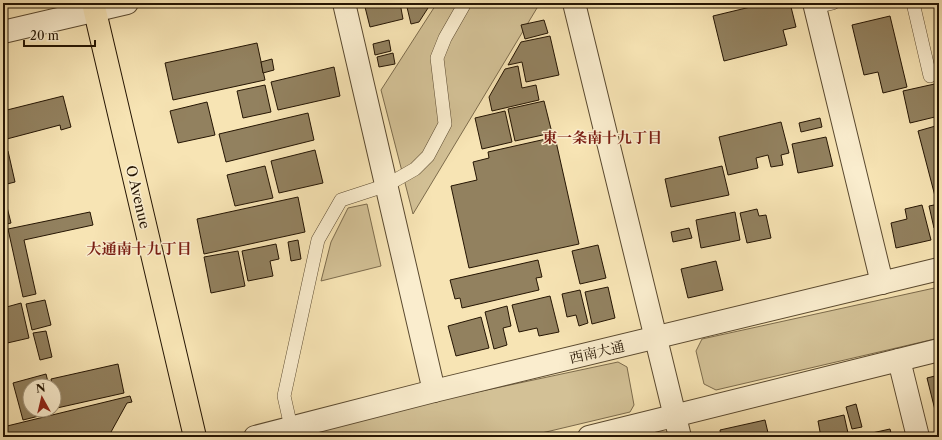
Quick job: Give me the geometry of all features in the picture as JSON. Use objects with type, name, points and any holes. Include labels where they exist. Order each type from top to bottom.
[{"type":"highway","name":"O Avenue","points":[[94,7],[195,437]]},
{"type":"street","points":[[3,32],[94,7],[126,3]]},
{"type":"street","points":[[344,3],[434,391]]},
{"type":"street","points":[[574,3],[680,437]]},
{"type":"street","points":[[820,4],[882,282]]},
{"type":"street","name":"西南大通","points":[[255,437],[434,391],[656,339],[939,269]]},
{"type":"street","points":[[589,437],[939,350]]},
{"type":"street","points":[[900,360],[918,437]]},
{"type":"lane","points":[[291,428],[284,396],[318,240],[341,200],[387,185],[415,169],[428,156],[445,124],[436,58],[445,38],[465,3]]},
{"type":"lane","points":[[913,3],[930,76]]},
{"type":"shaded area","points":[[437,3],[540,3],[413,214],[381,90]]},
{"type":"shaded area","points":[[367,204],[381,266],[321,281],[331,242],[348,208]]},
{"type":"shaded area","points":[[939,287],[939,338],[716,390],[704,384],[696,351],[702,339]]},
{"type":"shaded area","points":[[618,362],[627,367],[634,405],[630,412],[525,437],[297,437],[430,402]]},
{"type":"building","points":[[364,3],[400,3],[403,19],[370,27]]},
{"type":"building","points":[[406,3],[427,3],[428,8],[419,22],[411,24]]},
{"type":"building","points":[[767,3],[790,3],[796,27],[783,30],[787,45],[724,61],[713,16]]},
{"type":"building","points":[[890,16],[907,87],[883,93],[878,72],[864,75],[852,25]]},
{"type":"building","points":[[544,20],[548,33],[525,39],[521,25]]},
{"type":"building","points":[[550,36],[559,75],[526,82],[522,62],[508,65],[521,42]]},
{"type":"building","points":[[389,40],[391,51],[375,55],[373,44]]},
{"type":"building","points":[[257,43],[265,80],[173,100],[165,63]]},
{"type":"building","points":[[393,53],[395,64],[379,67],[377,57]]},
{"type":"building","points":[[272,59],[274,70],[263,73],[261,62]]},
{"type":"building","points":[[518,66],[522,88],[536,85],[539,100],[492,111],[489,97],[505,69]]},
{"type":"building","points":[[334,67],[340,96],[278,110],[271,82]]},
{"type":"building","points":[[939,83],[939,116],[910,123],[903,91]]},
{"type":"building","points":[[265,85],[271,112],[243,118],[237,91]]},
{"type":"building","points":[[63,96],[71,127],[61,130],[60,125],[3,140],[3,111]]},
{"type":"building","points":[[544,101],[552,133],[515,141],[508,109]]},
{"type":"building","points":[[207,102],[215,135],[178,143],[170,111]]},
{"type":"building","points":[[505,111],[512,142],[482,149],[475,118]]},
{"type":"building","points":[[308,113],[314,140],[226,162],[219,134]]},
{"type":"building","points":[[820,118],[822,127],[801,132],[799,123]]},
{"type":"building","points":[[781,122],[789,153],[781,155],[783,165],[771,167],[768,155],[756,158],[758,168],[728,175],[719,137]]},
{"type":"building","points":[[939,125],[939,199],[936,200],[918,131]]},
{"type":"building","points":[[555,137],[579,244],[469,268],[451,186],[477,180],[473,162],[489,158],[488,152]]},
{"type":"building","points":[[826,137],[833,166],[798,173],[792,144]]},
{"type":"building","points":[[315,150],[323,183],[279,193],[271,161]]},
{"type":"building","points":[[8,151],[15,182],[3,185],[3,152]]},
{"type":"building","points":[[265,166],[273,198],[235,206],[227,175]]},
{"type":"building","points":[[722,166],[729,195],[671,207],[665,179]]},
{"type":"building","points":[[3,191],[11,223],[3,225]]},
{"type":"building","points":[[298,197],[305,232],[204,254],[197,219]]},
{"type":"building","points":[[939,204],[939,227],[934,228],[929,206]]},
{"type":"building","points":[[922,205],[931,240],[896,248],[891,223],[907,219],[905,209]]},
{"type":"building","points":[[757,209],[759,216],[766,215],[771,238],[747,243],[740,213]]},
{"type":"building","points":[[90,212],[93,225],[24,240],[36,294],[23,297],[8,229]]},
{"type":"building","points":[[735,212],[740,240],[701,248],[696,220]]},
{"type":"building","points":[[689,228],[692,238],[673,242],[671,232]]},
{"type":"building","points":[[298,240],[301,259],[291,261],[288,242]]},
{"type":"building","points":[[276,244],[279,259],[270,261],[273,276],[248,281],[242,251]]},
{"type":"building","points":[[598,245],[606,278],[580,284],[572,251]]},
{"type":"building","points":[[238,251],[245,286],[211,293],[204,257]]},
{"type":"building","points":[[538,260],[542,277],[536,278],[539,290],[462,308],[460,298],[455,299],[450,280]]},
{"type":"building","points":[[716,261],[723,290],[688,298],[681,269]]},
{"type":"building","points":[[608,287],[615,318],[592,324],[585,292]]},
{"type":"building","points":[[580,290],[588,323],[579,326],[576,315],[567,317],[562,294]]},
{"type":"building","points":[[550,296],[559,332],[539,336],[537,328],[519,332],[512,305]]},
{"type":"building","points":[[45,300],[51,325],[32,330],[26,304]]},
{"type":"building","points":[[21,303],[29,338],[3,344],[3,308]]},
{"type":"building","points":[[507,306],[511,326],[503,328],[507,345],[494,349],[485,312]]},
{"type":"building","points":[[481,317],[489,348],[456,356],[448,326]]},
{"type":"building","points":[[46,331],[52,357],[40,360],[33,333]]},
{"type":"building","points":[[118,364],[124,393],[62,407],[62,378],[55,378]]},
{"type":"building","points":[[46,374],[47,378],[31,378]]},
{"type":"building","points":[[939,375],[939,414],[936,414],[927,378]]},
{"type":"building","points":[[22,381],[22,416],[13,383]]},
{"type":"building","points":[[130,396],[132,402],[127,403],[111,432],[112,437],[3,437],[3,427],[40,418],[62,418],[62,413]]},
{"type":"building","points":[[856,404],[862,427],[852,429],[846,407]]},
{"type":"building","points":[[844,415],[848,433],[833,437],[821,437],[818,421]]},
{"type":"building","points":[[765,420],[769,437],[721,437],[720,430]]},
{"type":"building","points":[[890,429],[892,437],[854,437]]},
{"type":"district","name":"東一条南十九丁目","points":[[602,138]]},
{"type":"district","name":"大通南十九丁目","points":[[139,249]]}]
